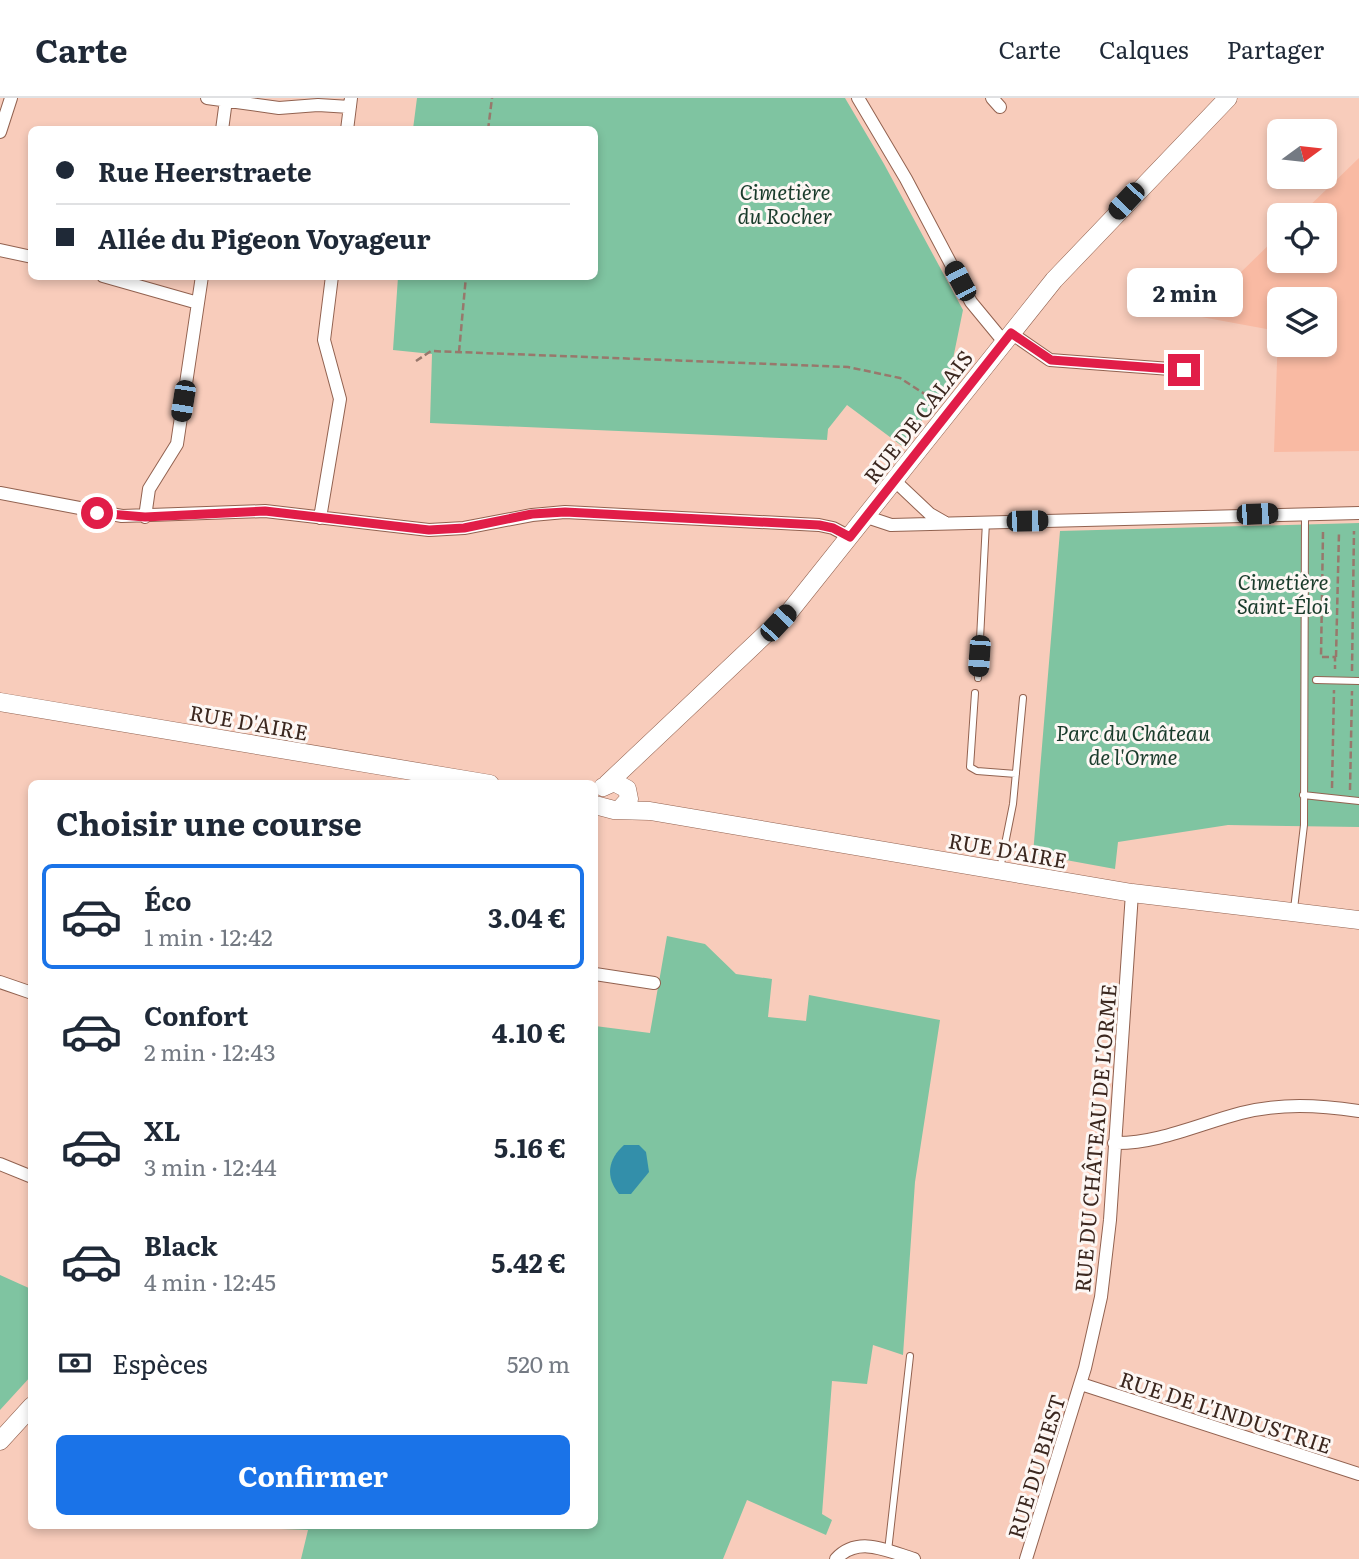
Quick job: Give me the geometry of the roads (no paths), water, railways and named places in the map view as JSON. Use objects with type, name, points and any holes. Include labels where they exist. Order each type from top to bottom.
[{"type":"main road","name":"RUE DE CALAIS","points":[[610,796],[636,757],[778,623],[1096,232],[1228,98]]},
{"type":"main road","name":"RUE D'AIRE","points":[[0,702],[466,780]]},
{"type":"main road","name":"RUE D'AIRE","points":[[610,796],[650,811],[1132,893],[1359,920]]},
{"type":"main road","points":[[0,1441],[28,1410]]},
{"type":"street","points":[[0,132],[11,98]]},
{"type":"street","points":[[207,98],[279,108],[350,103],[347,126]]},
{"type":"street","points":[[859,98],[982,319],[1008,337],[1051,360],[1184,370]]},
{"type":"street","points":[[223,126],[226,100]]},
{"type":"street","points":[[0,250],[28,256]]},
{"type":"street","points":[[117,280],[198,303]]},
{"type":"street","points":[[145,517],[149,489],[177,443],[201,280]]},
{"type":"street","points":[[320,518],[340,399],[324,340],[332,280]]},
{"type":"street","points":[[895,481],[930,514],[948,523]]},
{"type":"street","points":[[0,493],[97,513],[145,517],[253,511],[442,530],[565,512],[819,525],[833,528],[850,537]]},
{"type":"street","points":[[867,516],[891,525],[1359,513]]},
{"type":"street","name":"RUE DU CHÂTEAU DE L'ORME","points":[[1081,1384],[1103,1283],[1111,1220],[1132,893]]},
{"type":"street","points":[[598,974],[654,983]]},
{"type":"street","points":[[0,982],[28,992]]},
{"type":"street","points":[[1114,1143],[1140,1142],[1272,1107],[1316,1105],[1359,1111]]},
{"type":"street","points":[[0,1164],[28,1175]]},
{"type":"street","name":"RUE DE L'INDUSTRIE","points":[[1081,1384],[1359,1475]]},
{"type":"street","name":"RUE DU BIEST","points":[[1026,1559],[1081,1384]]},
{"type":"street","points":[[836,1559],[847,1550],[859,1546],[914,1559]]},
{"type":"lane","points":[[1293,914],[1304,825],[1305,513]]},
{"type":"lane","points":[[978,678],[986,568],[986,522]]},
{"type":"lane","points":[[1317,680],[1355,681]]},
{"type":"lane","points":[[975,693],[970,767],[977,771],[1016,774]]},
{"type":"lane","points":[[1000,871],[1016,774],[1023,698]]},
{"type":"lane","points":[[1303,795],[1359,801]]},
{"type":"lane","points":[[888,1551],[910,1356]]},
{"type":"water","points":[[624,1145],[639,1145],[646,1152],[649,1172],[631,1194],[619,1194],[610,1175],[614,1156]]},
{"type":"park label","name":"Cimetière du Rocher","points":[[785,202]]},
{"type":"park label","name":"Cimetière Saint-Éloi","points":[[1283,592]]},
{"type":"park label","name":"Parc du Château de l'Orme","points":[[1133,743]]}]
